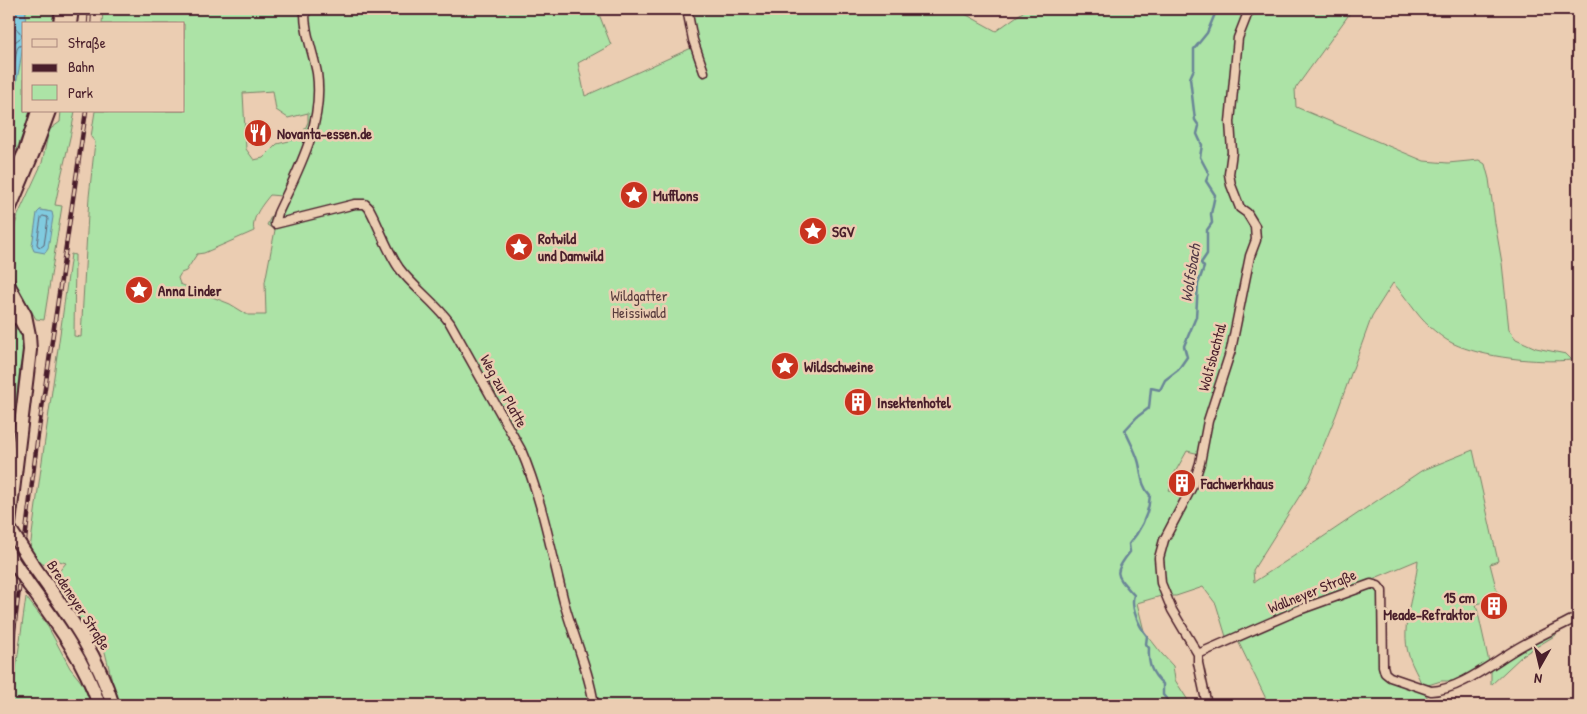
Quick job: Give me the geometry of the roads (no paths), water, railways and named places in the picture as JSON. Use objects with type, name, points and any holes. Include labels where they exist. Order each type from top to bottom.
[{"type":"main road","points":[[60,22],[62,9]]},
{"type":"main road","points":[[70,22],[72,9]]},
{"type":"main road","points":[[9,186],[25,152],[38,112]]},
{"type":"main road","points":[[9,210],[49,112]]},
{"type":"main road","points":[[9,286],[25,315],[30,350],[9,524]]},
{"type":"main road","points":[[9,314],[20,319],[29,335]]},
{"type":"main road","name":"Bredeneyer Straße","points":[[9,528],[78,630],[97,662],[113,705]]},
{"type":"main road","name":"Bredeneyer Straße","points":[[9,556],[78,657],[99,705]]},
{"type":"street","name":"Weg zur Platte","points":[[305,9],[306,27],[317,73],[318,112],[302,160],[278,212],[275,224],[354,204],[365,204],[369,208],[388,251],[400,270],[441,310],[450,322],[527,464],[594,705]]},
{"type":"street","points":[[687,9],[693,40],[704,72]]},
{"type":"street","name":"Wolfsbachtal","points":[[1207,705],[1198,663],[1198,654],[1172,610],[1161,583],[1159,558],[1164,540],[1193,485],[1200,463],[1208,421],[1231,350],[1250,256],[1256,240],[1255,226],[1247,213],[1240,208],[1229,174],[1232,152],[1230,122],[1238,38],[1247,14],[1251,9]]},
{"type":"street","name":"Wallneyer Straße","points":[[1198,654],[1299,610],[1371,584],[1378,586],[1382,591],[1382,666],[1385,673],[1390,677],[1431,691],[1458,684],[1523,645],[1578,617]]},
{"type":"water","points":[[9,9],[26,9],[25,22],[22,22],[21,56],[9,110]]},
{"type":"water","points":[[40,210],[52,212],[53,217],[48,249],[45,253],[34,251],[32,246],[37,213]]},
{"type":"waterway","name":"Wolfsbach","points":[[1172,705],[1163,695],[1163,684],[1151,668],[1149,648],[1146,644],[1147,636],[1138,622],[1134,611],[1134,595],[1118,574],[1120,565],[1130,552],[1129,544],[1144,521],[1150,495],[1144,487],[1137,456],[1125,430],[1149,408],[1151,388],[1160,390],[1165,380],[1178,370],[1187,357],[1184,346],[1196,317],[1198,284],[1204,267],[1201,263],[1207,254],[1207,230],[1212,223],[1211,214],[1215,195],[1206,181],[1209,174],[1200,157],[1202,145],[1197,134],[1199,126],[1195,120],[1190,78],[1194,69],[1194,49],[1207,33],[1217,9]]},
{"type":"railway","points":[[89,22],[90,9]]},
{"type":"railway","points":[[9,671],[37,442],[86,112]]},
{"type":"place","name":"Novanta-essen.de","points":[[258,133]]},
{"type":"place","name":"Mufflons","points":[[634,195]]},
{"type":"place","name":"SGV","points":[[813,231]]},
{"type":"place","name":"Rotwild und Damwild","points":[[519,247]]},
{"type":"place","name":"Anna Linder","points":[[139,290]]},
{"type":"place","name":"Wildschweine","points":[[785,366]]},
{"type":"place","name":"Insektenhotel","points":[[858,402]]},
{"type":"place","name":"Fachwerkhaus","points":[[1182,483]]},
{"type":"place","name":"15 cm Meade-Refraktor","points":[[1494,606]]},
{"type":"park label","name":"Wildgatter Heissiwald","points":[[639,304]]}]
